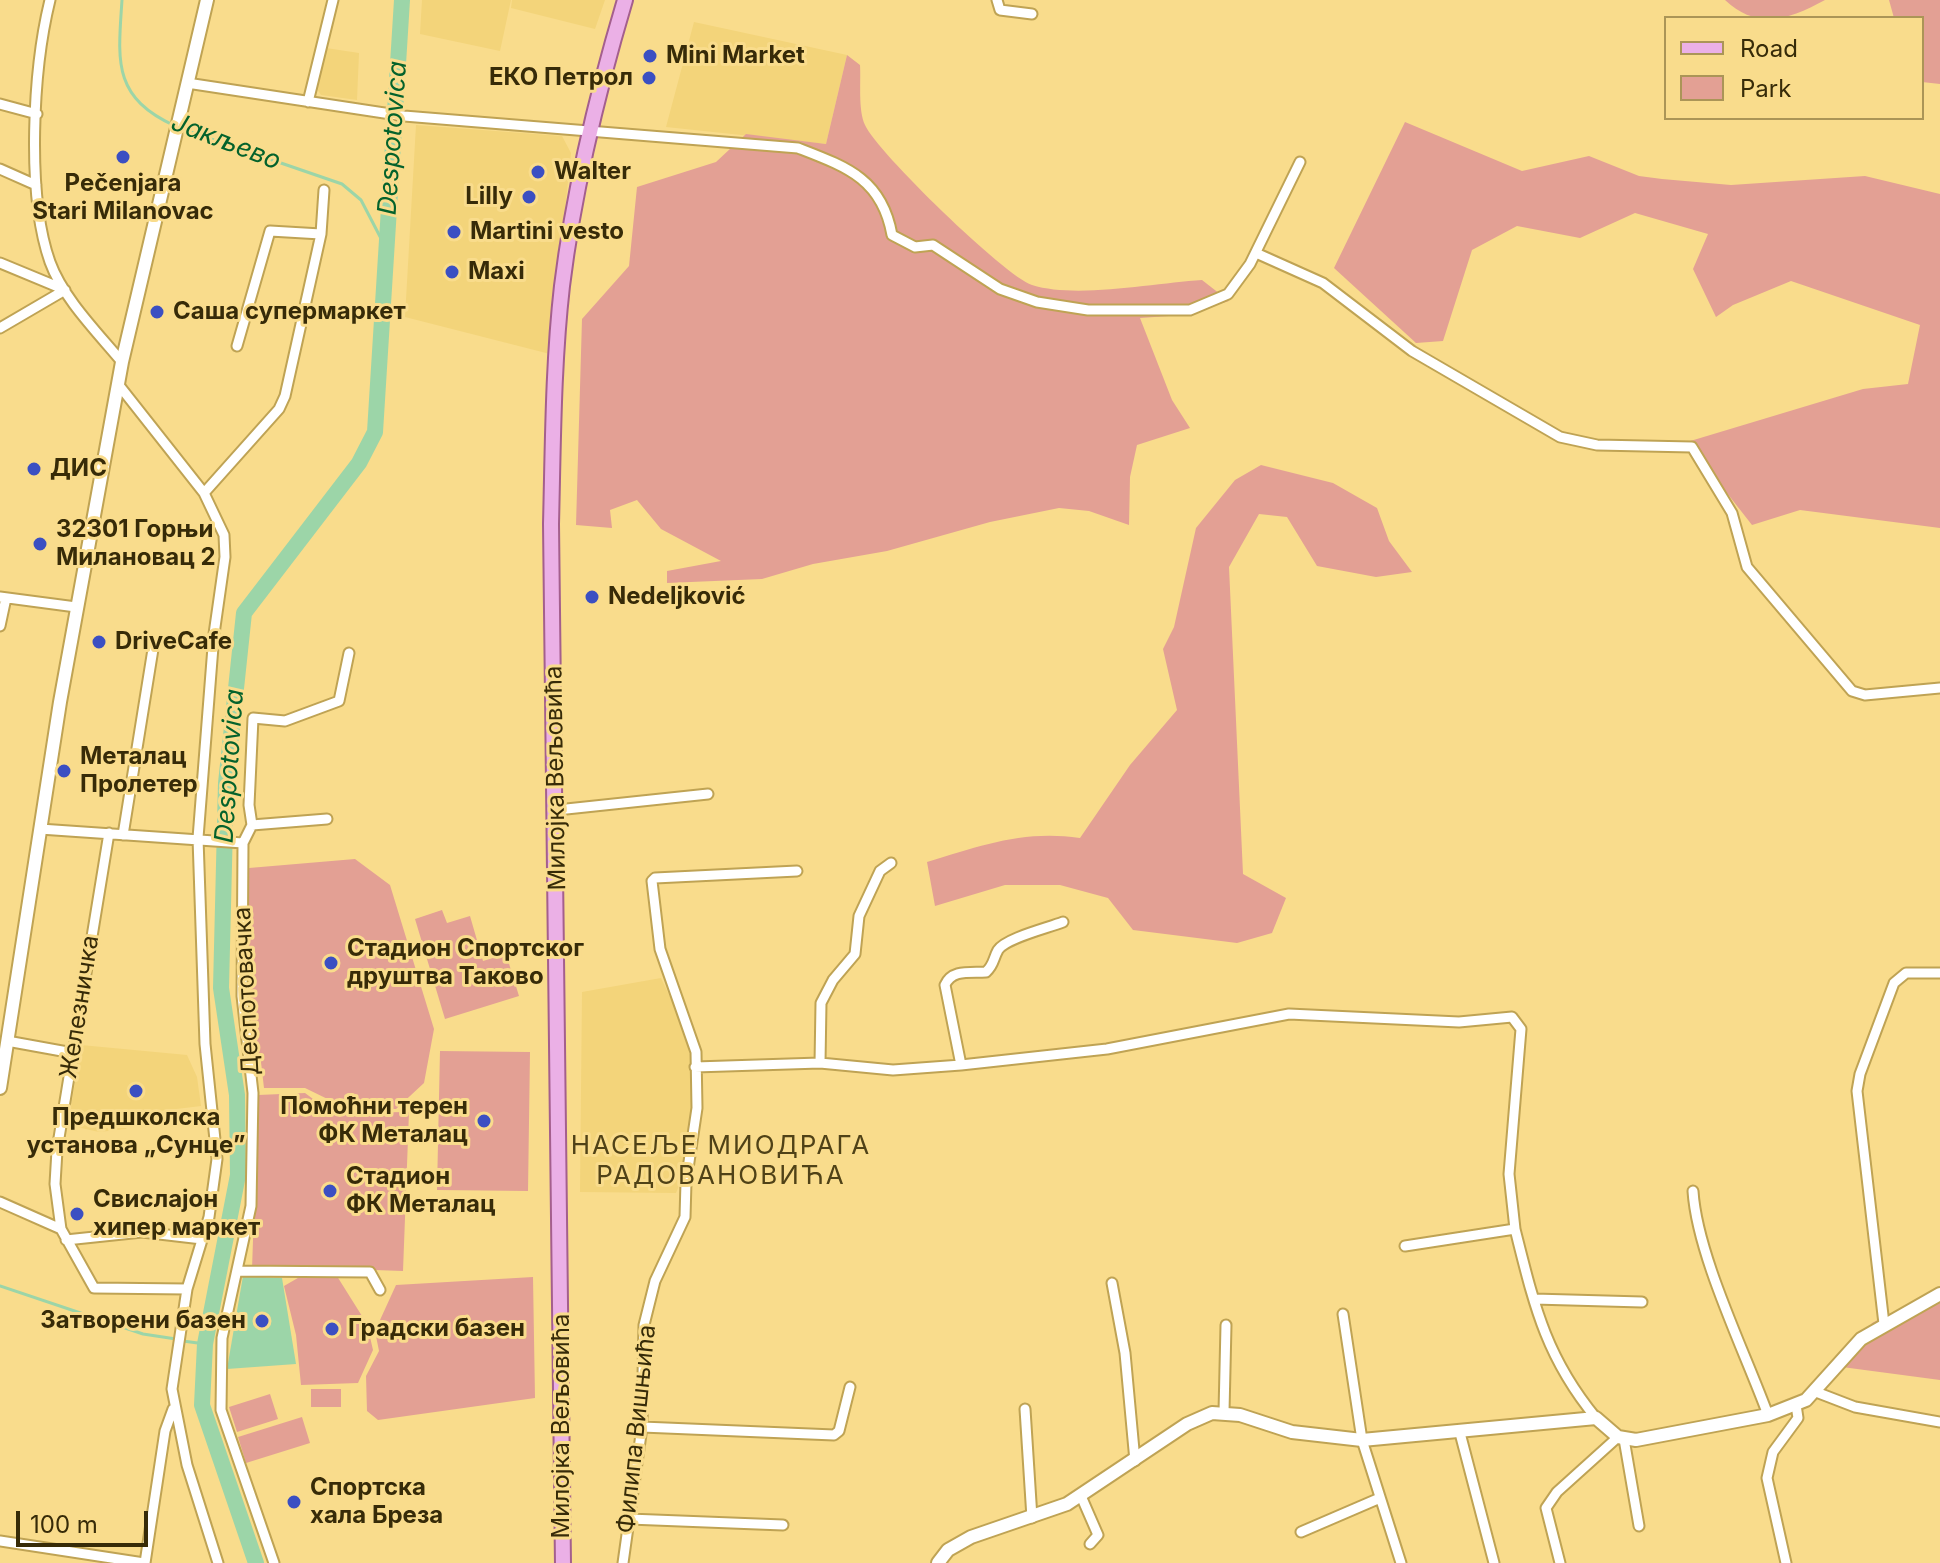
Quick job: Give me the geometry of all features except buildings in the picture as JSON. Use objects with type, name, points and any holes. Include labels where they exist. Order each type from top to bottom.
[{"type":"main road","name":"Милојка Вељовића","points":[[563,1563],[557,810],[551,524],[554,411],[562,285],[588,132],[625,0]]},
{"type":"street","points":[[50,0],[40,40],[36,185],[50,264],[65,290],[122,362]]},
{"type":"street","points":[[0,1088],[76,607],[122,362],[207,0]]},
{"type":"street","points":[[308,102],[333,0]]},
{"type":"street","points":[[997,0],[1000,10],[1032,14]]},
{"type":"street","points":[[187,83],[404,116],[798,148],[844,166],[873,186],[889,217],[892,235],[915,247],[933,245],[1000,289],[1037,302],[1088,310],[1190,310],[1228,294],[1256,253],[1300,162]]},
{"type":"street","points":[[0,104],[37,114]]},
{"type":"street","points":[[0,169],[36,185]]},
{"type":"street","points":[[204,493],[279,409],[285,396],[321,234],[324,190]]},
{"type":"street","points":[[237,346],[270,231],[321,234]]},
{"type":"street","points":[[1256,253],[1323,283],[1412,351],[1560,437],[1597,445],[1692,447],[1732,513],[1747,567],[1852,691],[1865,695],[1940,688]]},
{"type":"street","points":[[0,263],[65,290]]},
{"type":"street","points":[[0,328],[65,290]]},
{"type":"street","points":[[118,384],[204,493],[224,535],[225,557],[214,634],[203,839],[205,1044],[217,1159],[209,1217],[187,1289],[172,1376],[174,1408],[208,1542],[218,1563]]},
{"type":"street","points":[[0,626],[3,598],[76,607]]},
{"type":"street","points":[[123,835],[154,643]]},
{"type":"street","points":[[40,829],[240,843],[252,825],[249,805],[253,718],[285,721],[339,701],[349,653]]},
{"type":"street","points":[[557,810],[708,794]]},
{"type":"street","points":[[252,825],[327,819]]},
{"type":"street","name":"Железничка","points":[[109,833],[57,1150],[55,1184],[61,1229],[94,1288],[187,1289]]},
{"type":"street","name":"Деспотовачка","points":[[240,843],[242,996],[253,1093],[251,1206],[222,1338],[221,1410],[274,1563]]},
{"type":"street","points":[[820,1063],[821,1003],[833,980],[855,954],[859,916],[880,871],[891,863]]},
{"type":"street","name":"Филипа Вишњића","points":[[623,1563],[642,1427],[644,1325],[655,1281],[685,1217],[686,1182],[697,1108],[696,1052],[660,949],[652,881],[797,871]]},
{"type":"street","points":[[961,1065],[945,985],[948,978],[956,973],[986,972],[993,965],[999,949],[1007,943],[1063,922]]},
{"type":"street","points":[[1884,1324],[1857,1091],[1860,1074],[1894,983],[1906,973],[1940,973]]},
{"type":"street","points":[[695,1067],[820,1063],[893,1070],[961,1065],[1107,1049],[1289,1014],[1459,1022],[1507,1016],[1517,1019],[1521,1029],[1509,1174],[1515,1229],[1552,1355],[1570,1386],[1596,1418],[1621,1438],[1655,1439],[1768,1415],[1796,1405],[1816,1392],[1861,1339],[1940,1294]]},
{"type":"street","points":[[4,1048],[73,1053]]},
{"type":"street","points":[[1693,1191],[1695,1216],[1708,1257],[1768,1415]]},
{"type":"street","points":[[0,1202],[61,1229]]},
{"type":"street","points":[[1405,1246],[1515,1229]]},
{"type":"street","points":[[66,1240],[142,1232],[202,1239]]},
{"type":"street","points":[[237,1271],[370,1272],[380,1290]]},
{"type":"street","points":[[1112,1283],[1125,1353],[1135,1461]]},
{"type":"street","points":[[1534,1299],[1642,1302]]},
{"type":"street","points":[[1343,1314],[1362,1440],[1401,1563]]},
{"type":"street","points":[[1224,1412],[1226,1325]]},
{"type":"street","points":[[642,1427],[834,1435],[839,1431],[850,1387]]},
{"type":"street","points":[[1816,1392],[1855,1407],[1940,1422]]},
{"type":"street","points":[[1786,1563],[1767,1478],[1773,1452],[1798,1418],[1796,1405]]},
{"type":"street","points":[[0,1541],[145,1563],[165,1431],[174,1408]]},
{"type":"street","points":[[1025,1409],[1032,1518]]},
{"type":"street","points":[[938,1563],[948,1550],[971,1537],[1032,1518],[1081,1496],[1199,1416],[1224,1412],[1257,1419],[1292,1432],[1362,1440],[1596,1418]]},
{"type":"street","points":[[1460,1433],[1494,1563]]},
{"type":"street","points":[[1621,1438],[1639,1526]]},
{"type":"street","points":[[1560,1563],[1546,1508],[1557,1492],[1621,1438]]},
{"type":"street","points":[[1081,1496],[1098,1535],[1090,1544]]},
{"type":"street","points":[[1301,1532],[1380,1498]]},
{"type":"street","points":[[629,1519],[783,1525]]},
{"type":"shaded area","points":[[422,0],[511,0],[500,51],[420,34]]},
{"type":"shaded area","points":[[512,0],[605,0],[595,29],[511,8]]},
{"type":"shaded area","points":[[694,22],[847,55],[826,144],[666,127]]},
{"type":"shaded area","points":[[326,48],[359,53],[357,100],[321,95],[317,89]]},
{"type":"shaded area","points":[[416,125],[562,136],[571,153],[550,354],[405,317]]},
{"type":"shaded area","points":[[661,978],[694,1047],[697,1108],[690,1159],[676,1193],[580,1192],[582,992]]},
{"type":"shaded area","name":"Предшколска установа „Сунце”","points":[[81,1045],[187,1055],[197,1077],[201,1106],[136,1114],[126,1129],[99,1132],[68,1125]]},
{"type":"shaded area","name":"Затворени базен","points":[[243,1276],[282,1278],[296,1364],[227,1369]]},
{"type":"green space","points":[[1725,0],[1825,0],[1789,16],[1750,16]]},
{"type":"green space","points":[[1889,0],[1940,0],[1940,84],[1924,82],[1924,16],[1893,16]]},
{"type":"green space","points":[[847,55],[860,65],[861,112],[865,125],[875,139],[943,212],[1018,277],[1032,285],[1070,291],[1202,280],[1229,301],[1183,315],[1140,318],[1172,400],[1190,428],[1137,445],[1130,477],[1129,525],[1089,511],[1059,508],[990,522],[887,551],[813,564],[762,579],[667,583],[667,571],[721,561],[661,529],[637,500],[610,510],[612,528],[576,525],[582,319],[629,266],[637,187],[716,162],[746,134],[826,144]]},
{"type":"green space","points":[[1405,122],[1522,171],[1589,156],[1639,176],[1662,179],[1731,185],[1865,176],[1940,194],[1940,528],[1800,510],[1752,525],[1687,442],[1863,389],[1908,384],[1920,325],[1791,281],[1733,305],[1716,317],[1693,269],[1708,234],[1635,213],[1580,238],[1517,226],[1472,250],[1443,341],[1416,343],[1334,268]]},
{"type":"green space","points":[[1261,465],[1333,483],[1377,508],[1389,541],[1412,572],[1376,577],[1317,566],[1287,517],[1259,514],[1229,567],[1243,874],[1286,898],[1272,933],[1237,943],[1133,930],[1108,898],[1060,885],[1005,885],[935,906],[927,862],[1020,838],[1080,838],[1130,765],[1177,710],[1163,649],[1174,627],[1196,528],[1235,480]]},
{"type":"green space","name":"Стадион Спортског друштва Таково","points":[[355,859],[390,885],[434,1029],[424,1083],[396,1109],[346,1108],[305,1088],[264,1088],[260,1054],[254,1052],[245,896],[249,868]]},
{"type":"green space","points":[[442,910],[447,923],[470,916],[483,961],[506,954],[519,996],[445,1019],[415,919]]},
{"type":"green space","name":"Помоћни терен ФК Металац","points":[[440,1051],[530,1052],[528,1191],[437,1190]]},
{"type":"green space","name":"Стадион ФК Металац","points":[[305,1093],[332,1113],[409,1112],[403,1271],[290,1267],[285,1272],[252,1269],[258,1095]]},
{"type":"green space","name":"Градски базен","points":[[310,1271],[335,1273],[367,1324],[373,1350],[358,1383],[301,1385],[296,1335],[284,1286]]},
{"type":"green space","points":[[533,1277],[535,1398],[378,1420],[367,1411],[366,1376],[379,1351],[375,1331],[396,1285]]},
{"type":"green space","points":[[1940,1288],[1940,1380],[1842,1367],[1872,1323]]},
{"type":"green space","points":[[311,1389],[341,1389],[341,1407],[311,1407]]},
{"type":"green space","points":[[270,1394],[278,1419],[237,1432],[229,1407]]},
{"type":"green space","points":[[302,1417],[310,1443],[246,1463],[238,1437]]},
{"type":"waterway","name":"Јакљево","points":[[122,0],[120,59],[123,75],[140,103],[175,126]]},
{"type":"waterway","name":"Despotovica","points":[[256,1563],[202,1405],[205,1344],[238,1175],[237,1095],[221,988],[226,783],[244,613],[359,463],[375,432],[402,0]]},
{"type":"waterway","name":"Јакљево","points":[[182,129],[342,184],[361,200],[387,250]]},
{"type":"waterway","points":[[0,1286],[143,1334],[176,1339]]},
{"type":"waterway","points":[[183,1341],[205,1344]]},
{"type":"place","name":"Mini Market","points":[[650,56]]},
{"type":"place","name":"ЕКО Петрол","points":[[649,78]]},
{"type":"place","name":"Pečenjara Stari Milanovac","points":[[123,157]]},
{"type":"place","name":"Walter","points":[[538,172]]},
{"type":"place","name":"Lilly","points":[[529,197]]},
{"type":"place","name":"Martini vesto","points":[[454,232]]},
{"type":"place","name":"Maxi","points":[[452,272]]},
{"type":"place","name":"Саша супермаркет","points":[[157,312]]},
{"type":"place","name":"ДИС","points":[[34,469]]},
{"type":"place","name":"32301 Горњи Милановац 2","points":[[40,544]]},
{"type":"place","name":"Nedeljković","points":[[592,597]]},
{"type":"place","name":"DriveCafe","points":[[99,642]]},
{"type":"place","name":"Металац Пролетер","points":[[64,771]]},
{"type":"place","name":"Стадион Спортског друштва Таково","points":[[331,963]]},
{"type":"place","name":"Предшколска установа „Сунце”","points":[[136,1091]]},
{"type":"place","name":"Помоћни терен ФК Металац","points":[[484,1121]]},
{"type":"place","name":"Стадион ФК Металац","points":[[330,1191]]},
{"type":"place","name":"Свислајон хипер маркет","points":[[77,1214]]},
{"type":"place","name":"Затворени базен","points":[[262,1321]]},
{"type":"place","name":"Градски базен","points":[[332,1329]]},
{"type":"place","name":"Спортска хала Бреза","points":[[294,1502]]},
{"type":"district","name":"НАСЕЉЕ МИОДРАГА РАДОВАНОВИЋА","points":[[721,1161]]}]
